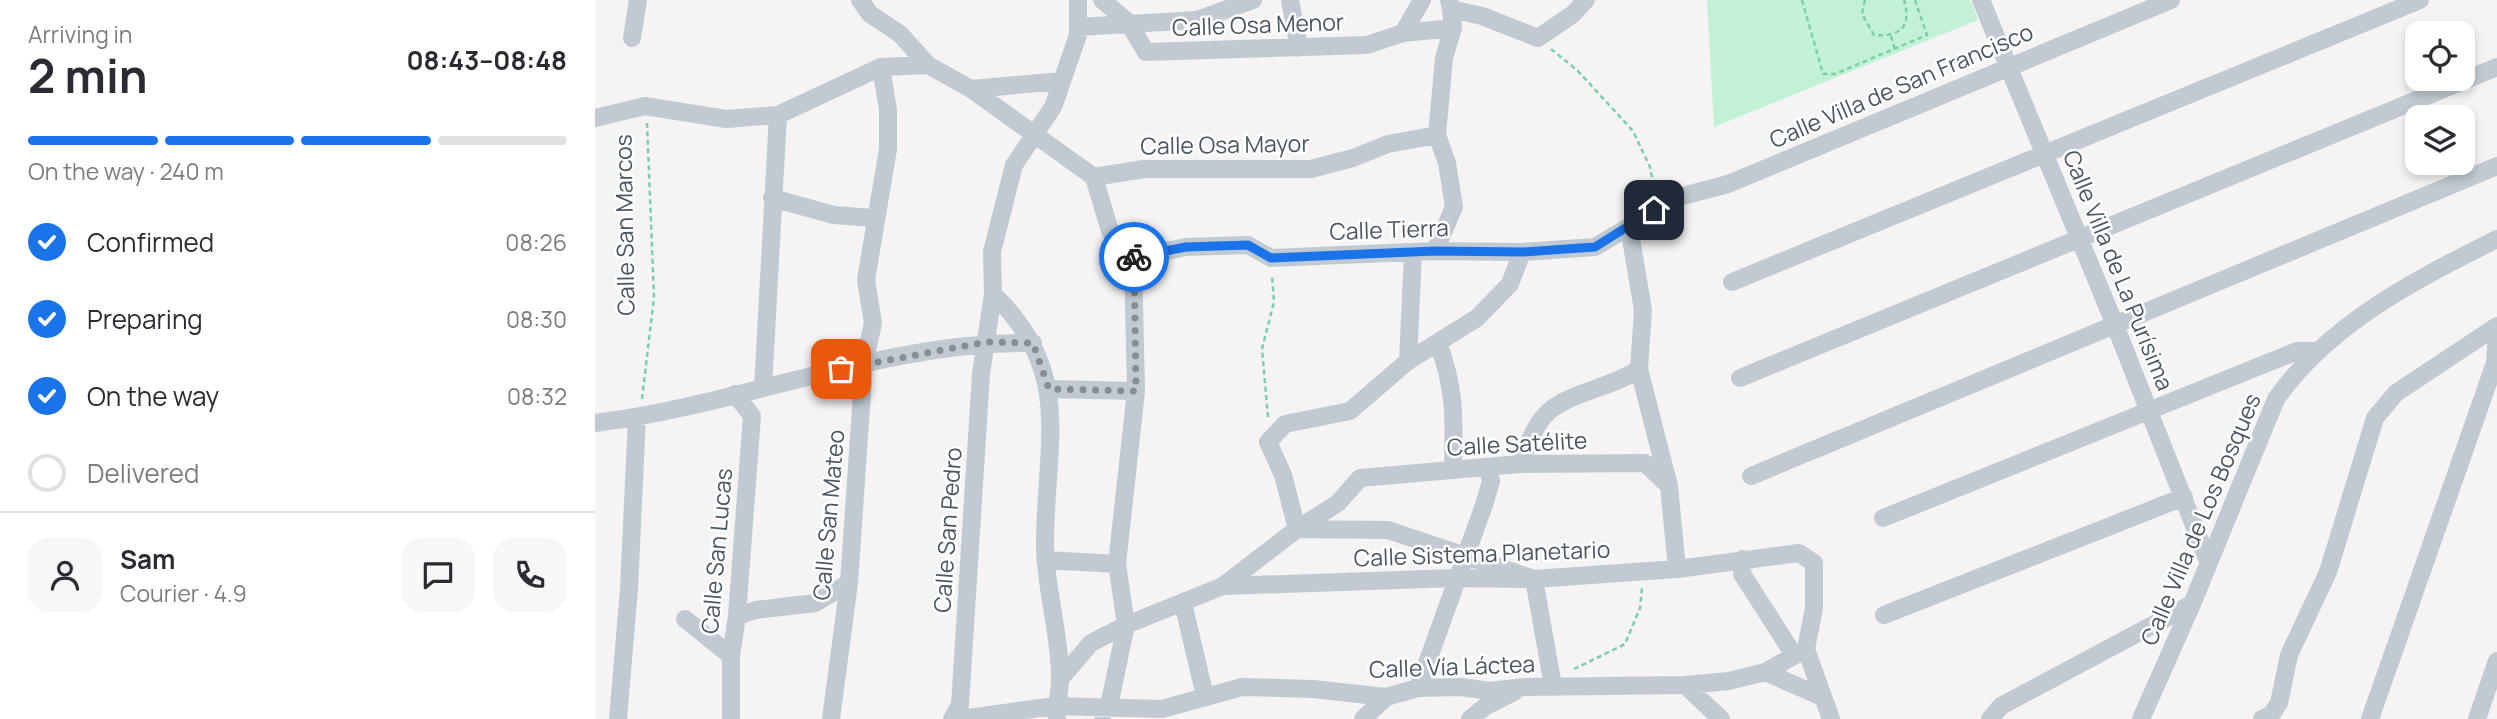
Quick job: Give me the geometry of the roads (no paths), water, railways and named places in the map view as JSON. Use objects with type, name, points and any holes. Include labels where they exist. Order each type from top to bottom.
[{"type":"street","points":[[632,38],[638,0]]},
{"type":"street","points":[[860,0],[870,15],[899,34],[928,65],[971,89],[1094,177],[1109,231],[1133,258],[1136,391],[1117,564],[1126,625],[1103,713]]},
{"type":"street","name":"Calle San Pedro","points":[[952,719],[960,705],[986,342],[993,294],[992,252],[1014,165],[1053,107],[1078,35],[1078,0]]},
{"type":"street","points":[[1102,0],[1128,22]]},
{"type":"street","points":[[1078,26],[1197,20],[1254,0]]},
{"type":"street","points":[[1290,0],[1299,48]]},
{"type":"street","points":[[1403,33],[1422,0]]},
{"type":"street","points":[[1435,251],[1454,207],[1447,163],[1437,135],[1442,68],[1453,28],[1450,4],[1538,38],[1573,14],[1586,0]]},
{"type":"street","name":"Calle Villa de La Purísima","points":[[1981,0],[2115,325],[2208,561]]},
{"type":"street","name":"Calle Villa de San Francisco","points":[[1728,184],[2171,0]]},
{"type":"street","points":[[1732,282],[2420,0]]},
{"type":"street","name":"Calle Osa Menor","points":[[1128,22],[1146,52],[1367,45],[1403,33],[1453,28]]},
{"type":"street","points":[[595,118],[645,106],[726,119],[778,115],[881,67],[928,65]]},
{"type":"street","name":"Calle San Mateo","points":[[831,719],[849,583],[864,364],[873,323],[866,280],[872,253],[874,218],[888,149],[888,110],[881,67]]},
{"type":"street","points":[[1740,378],[2497,67]]},
{"type":"street","points":[[971,89],[1062,81]]},
{"type":"street","points":[[763,388],[778,115]]},
{"type":"street","name":"Calle Osa Mayor","points":[[1094,177],[1144,169],[1311,169],[1353,158],[1388,144],[1437,135]]},
{"type":"street","points":[[1751,475],[2497,166]]},
{"type":"street","name":"Calle Tierra","points":[[1133,258],[1186,247],[1248,245],[1271,258],[1435,251],[1523,252],[1595,247],[1679,197],[1728,184]]},
{"type":"street","points":[[772,198],[834,215],[874,218]]},
{"type":"street","points":[[1629,227],[1643,310],[1639,369],[1668,486],[1677,569]]},
{"type":"street","name":"Calle Villa de Los Bosques","points":[[2141,719],[2192,604],[2276,399],[2293,375],[2349,324],[2396,292],[2497,239]]},
{"type":"street","points":[[1297,529],[1283,475],[1268,442],[1285,424],[1350,411],[1408,360],[1477,318],[1510,284],[1523,252]]},
{"type":"street","points":[[1408,360],[1413,253]]},
{"type":"street","points":[[993,294],[1015,315],[1033,343],[1049,389],[1052,433],[1045,560],[1061,678],[1056,713]]},
{"type":"street","points":[[2262,719],[2271,715],[2279,703],[2289,655],[2328,572],[2375,418],[2396,393],[2497,328]]},
{"type":"street","points":[[2370,719],[2495,363],[2497,328]]},
{"type":"street","points":[[595,423],[637,417],[864,364],[986,342],[1033,343]]},
{"type":"street","points":[[1438,343],[1450,374],[1454,405],[1453,470]]},
{"type":"street","points":[[1883,518],[2297,351],[2319,351]]},
{"type":"street","points":[[1520,464],[1534,431],[1553,408],[1623,380],[1639,369]]},
{"type":"street","points":[[1049,389],[1136,391]]},
{"type":"street","name":"Calle San Lucas","points":[[731,719],[730,656],[737,616],[752,416],[734,394]]},
{"type":"street","points":[[618,719],[629,589],[637,417]]},
{"type":"street","name":"Calle Satélite","points":[[1297,529],[1338,503],[1360,478],[1488,469],[1520,464],[1645,463],[1668,486]]},
{"type":"street","points":[[1418,688],[1491,481],[1488,469]]},
{"type":"street","points":[[1884,615],[2183,497]]},
{"type":"street","points":[[1061,678],[1091,643],[1126,625],[1223,586],[1297,529],[1388,530],[1534,579],[1552,681]]},
{"type":"street","name":"Calle Sistema Planetario","points":[[1223,586],[1456,578],[1534,579],[1677,569],[1799,553],[1814,563],[1814,608],[1800,652]]},
{"type":"street","points":[[1743,559],[1742,574],[1800,652],[1831,719]]},
{"type":"street","points":[[1045,560],[1117,564]]},
{"type":"street","points":[[737,616],[755,610],[815,603],[849,583]]},
{"type":"street","points":[[1183,603],[1205,696]]},
{"type":"street","points":[[1990,719],[2001,706],[2192,604]]},
{"type":"street","points":[[685,619],[730,656]]},
{"type":"street","name":"Calle Vía Láctea","points":[[961,719],[1056,713],[1145,714],[1242,687],[1313,689],[1386,697],[1418,688],[1461,687],[1489,691],[1552,681],[1685,685],[1729,681],[1765,672],[1800,652]]},
{"type":"street","points":[[2477,719],[2497,661]]},
{"type":"street","points":[[1765,672],[1820,696]]},
{"type":"street","points":[[1685,685],[1721,719]]},
{"type":"street","points":[[1469,719],[1486,713],[1525,687]]},
{"type":"street","points":[[1363,719],[1386,697]]}]
